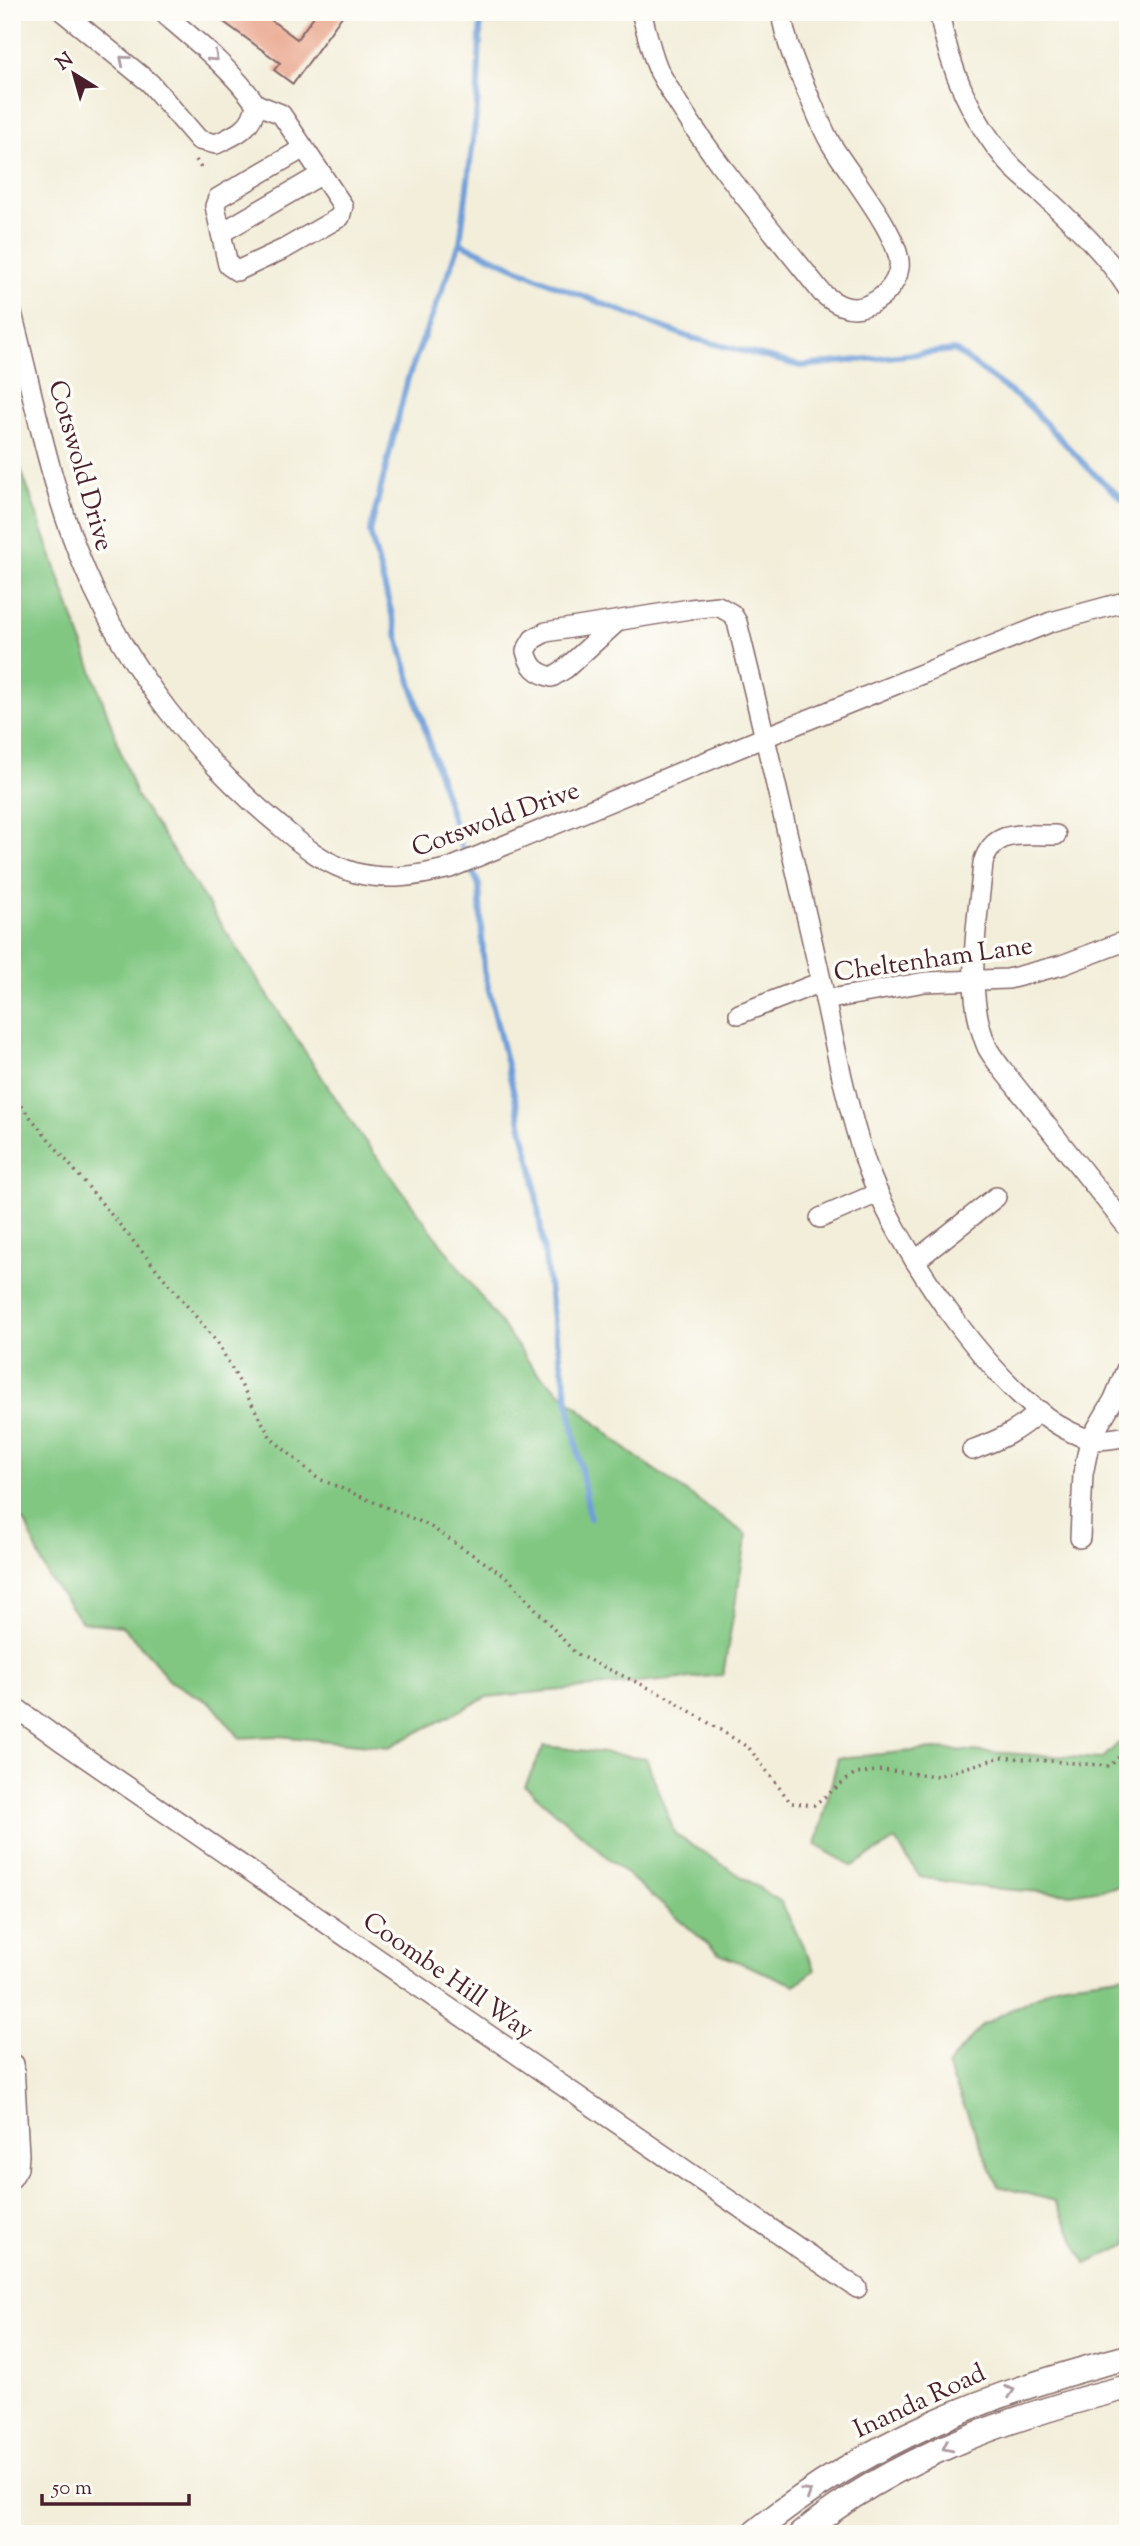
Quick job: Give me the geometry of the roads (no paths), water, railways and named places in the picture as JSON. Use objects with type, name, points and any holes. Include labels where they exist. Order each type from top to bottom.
[{"type":"main road","name":"Inanda Road","points":[[753,2534],[793,2502],[850,2465],[918,2427],[985,2400],[1083,2368],[1128,2357]]},
{"type":"main road","name":"Inanda Road","points":[[801,2534],[859,2493],[960,2441],[1054,2406],[1128,2387]]},
{"type":"street","points":[[63,12],[150,83],[199,140],[216,144],[247,128],[255,115],[256,104]]},
{"type":"street","points":[[162,12],[220,61],[256,104],[281,114],[322,174],[343,206],[340,217],[237,271],[228,265],[215,206],[218,198],[304,148]]},
{"type":"street","points":[[640,12],[659,71],[736,185],[822,293],[837,306],[862,307],[881,299],[893,283],[900,266],[893,241],[830,142],[793,60],[780,12]]},
{"type":"street","points":[[939,12],[952,71],[977,120],[1007,161],[1087,235],[1111,263],[1128,289]]},
{"type":"street","points":[[221,233],[322,174]]},
{"type":"street","name":"Cotswold Drive","points":[[12,313],[64,514],[86,572],[114,629],[147,682],[240,792],[314,854],[336,866],[374,876],[417,877],[450,868],[1051,622],[1128,601]]},
{"type":"street","points":[[618,621],[718,606],[732,614],[737,622],[765,737],[844,1083],[866,1163],[887,1213],[915,1261],[978,1350],[1011,1386],[1040,1411],[1074,1434],[1090,1440],[1128,1436]]},
{"type":"street","points":[[1056,835],[1006,837],[994,841],[987,849],[983,863],[974,981],[978,1017],[988,1048],[1069,1156],[1128,1228]]},
{"type":"street","name":"Cheltenham Lane","points":[[739,1014],[823,991],[925,982],[1008,979],[1062,965],[1128,940]]},
{"type":"street","points":[[820,1218],[878,1193]]},
{"type":"street","points":[[915,1261],[996,1197]]},
{"type":"street","points":[[1080,1538],[1083,1474],[1090,1440],[1114,1399],[1128,1365]]},
{"type":"street","points":[[972,1450],[1013,1433],[1040,1411]]},
{"type":"street","name":"Coombe Hill Way","points":[[12,1705],[857,2288]]},
{"type":"street","points":[[12,2178],[18,2168],[19,2155],[14,2064]]},
{"type":"waterway","points":[[481,12],[477,108],[460,243],[408,378],[370,532],[403,656],[460,844],[479,885],[484,970],[533,1172],[554,1324],[590,1518]]},
{"type":"waterway","points":[[460,243],[552,284],[688,337],[801,366],[955,350],[1029,406],[1091,471],[1128,504]]}]
